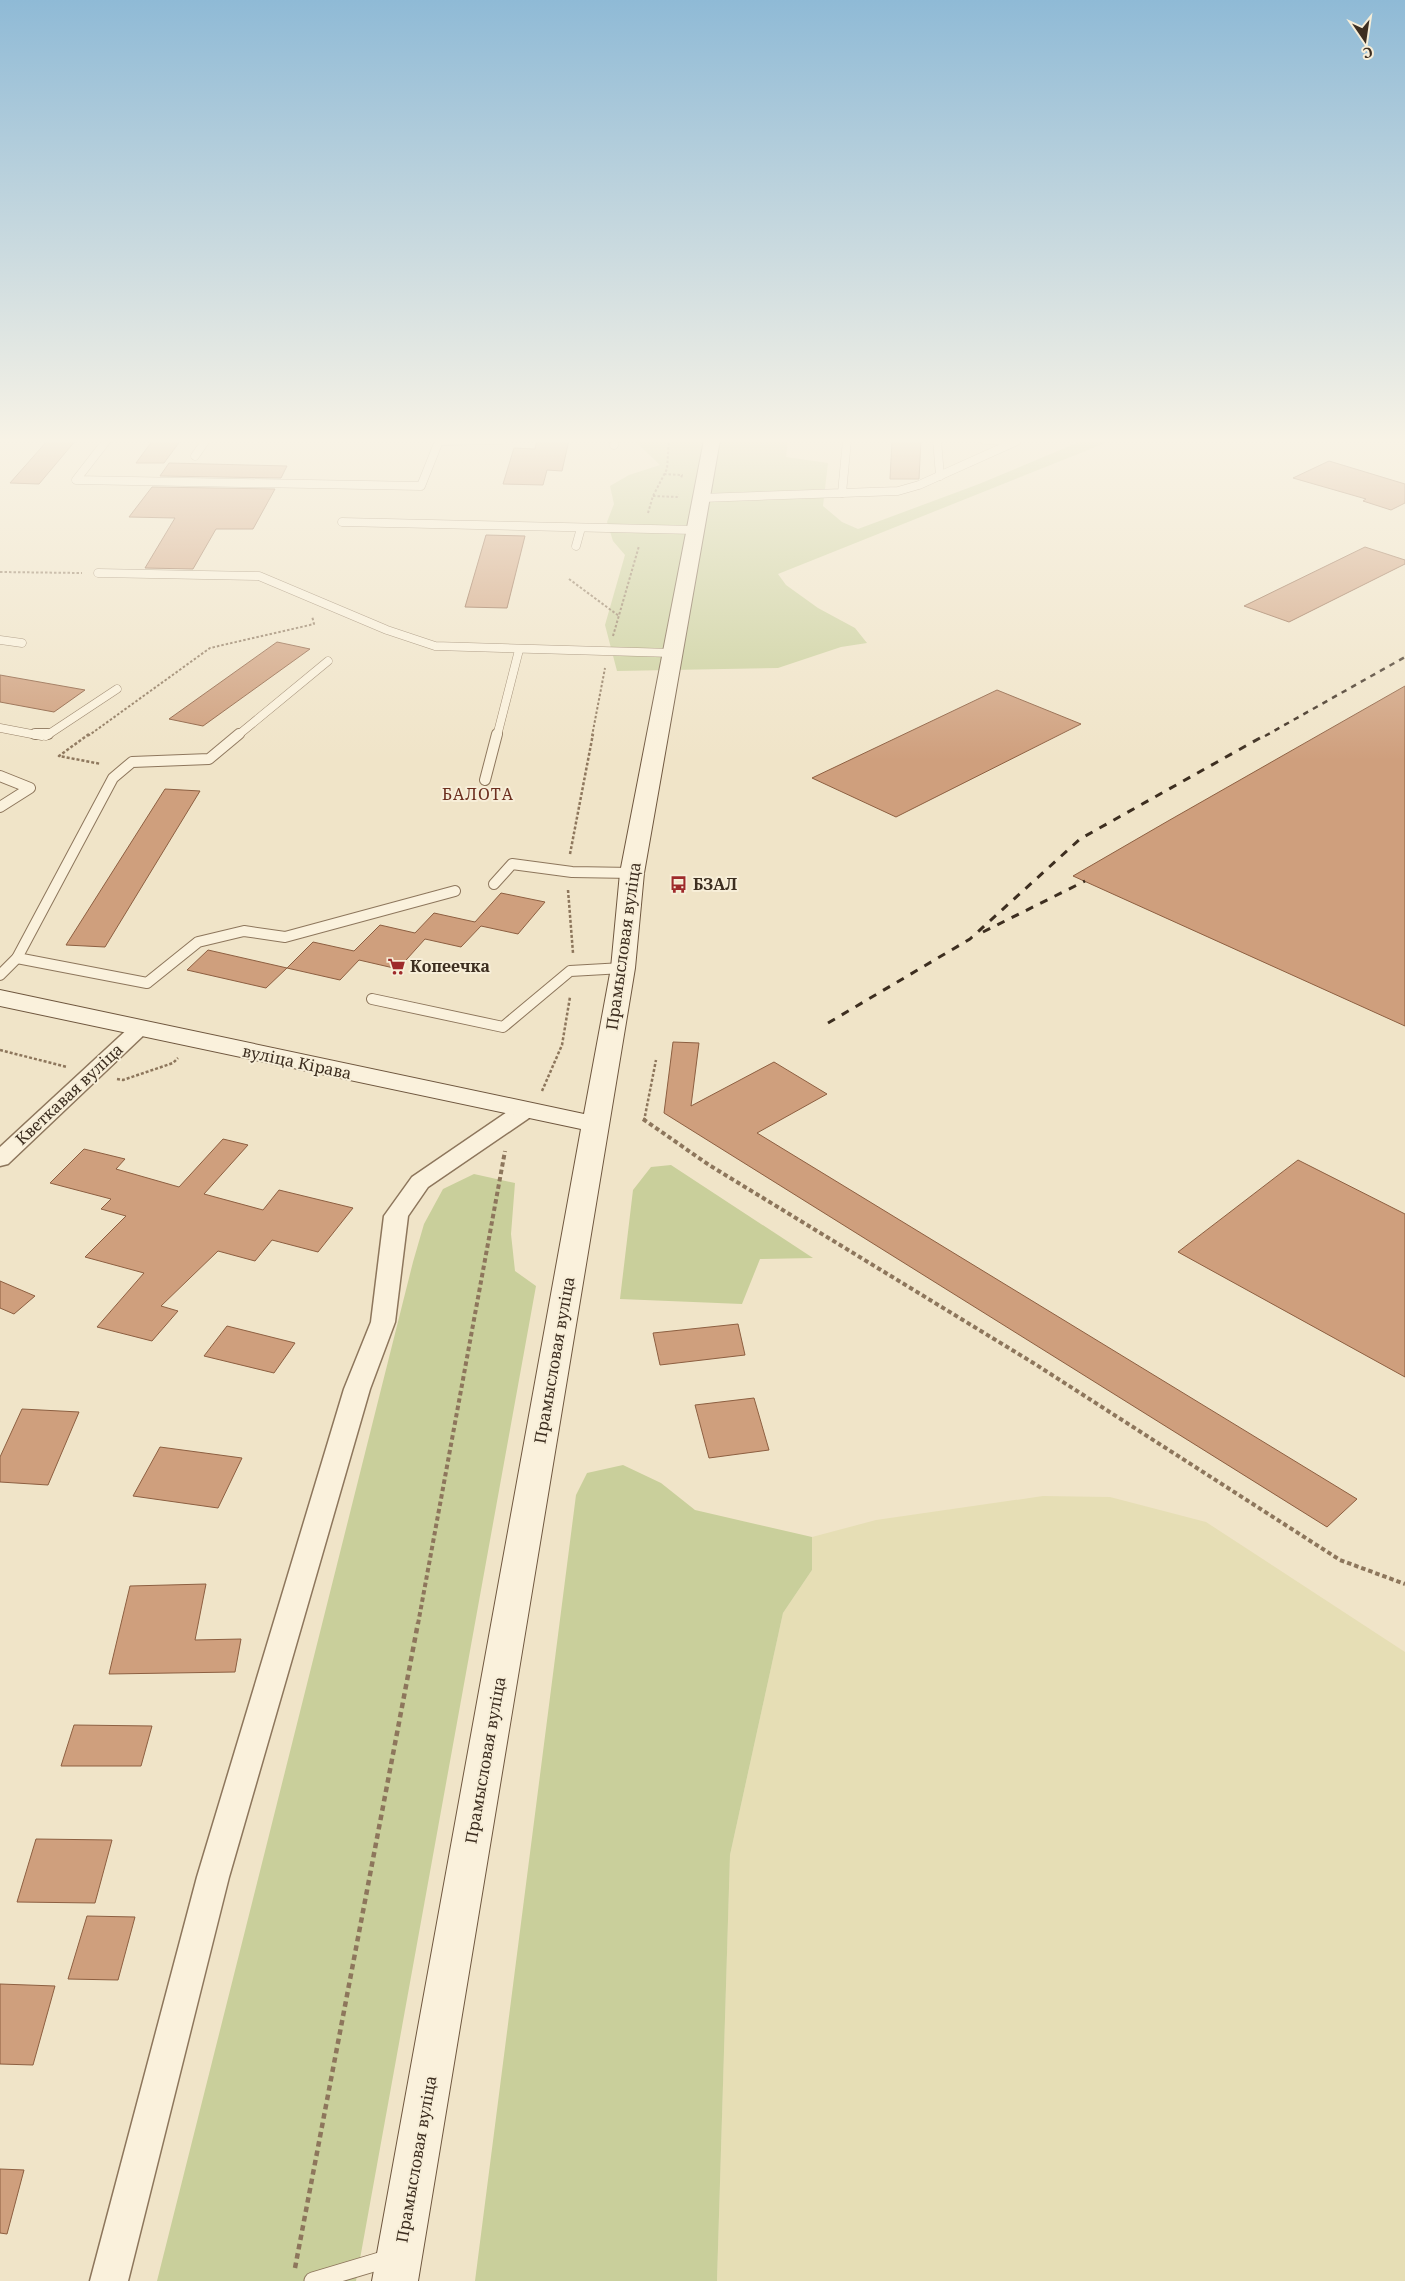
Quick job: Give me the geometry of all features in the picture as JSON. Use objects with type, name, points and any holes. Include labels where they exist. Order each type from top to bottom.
[{"type":"main road","name":"Прамысловая вуліца","points":[[398,2268],[594,1124],[623,968],[632,873],[692,546]]},
{"type":"main road","name":"вуліца Кірава","points":[[0,998],[528,1112],[594,1124]]},
{"type":"street","name":"Кветкавая вуліца","points":[[0,1159],[139,1029]]},
{"type":"street","points":[[109,2281],[213,1877],[357,1389],[383,1322],[396,1216],[420,1182],[528,1112]]},
{"type":"lane","points":[[98,573],[259,576],[308,595],[387,630],[435,646],[519,650],[672,653]]},
{"type":"lane","points":[[0,640],[22,643]]},
{"type":"lane","points":[[486,780],[519,650]]},
{"type":"lane","points":[[0,975],[17,958],[113,778],[132,762],[210,759],[328,661]]},
{"type":"lane","points":[[0,728],[45,736],[117,689]]},
{"type":"lane","points":[[0,776],[30,788],[0,807]]},
{"type":"lane","points":[[494,884],[512,864],[567,871],[610,874],[632,873]]},
{"type":"lane","points":[[17,958],[148,983],[198,942],[244,930],[286,937],[455,891]]},
{"type":"lane","points":[[372,999],[503,1027],[570,971],[623,968]]},
{"type":"lane","points":[[313,2281],[398,2268]]},
{"type":"path","points":[[295,2271],[447,1470],[505,1150],[528,1112],[562,1045],[574,970],[567,871],[608,651],[639,546]]},
{"type":"path","points":[[0,572],[98,573]]},
{"type":"path","points":[[569,580],[619,616]]},
{"type":"path","points":[[124,769],[59,756],[210,648],[314,624],[308,595]]},
{"type":"path","points":[[0,1050],[124,1080],[173,1064]]},
{"type":"path","points":[[656,1060],[643,1120],[710,1165],[1035,1364],[1340,1560],[1405,1584]]},
{"type":"shaded area","points":[[1043,1496],[1110,1497],[1206,1522],[1405,1652],[1405,2281],[717,2281],[730,1855],[783,1613],[812,1570],[812,1537],[876,1520]]},
{"type":"green space","points":[[618,546],[847,546],[778,574],[786,585],[818,608],[855,628],[867,643],[841,647],[778,668],[617,671],[605,625],[625,555]]},
{"type":"green space","points":[[671,1165],[813,1258],[760,1259],[742,1304],[620,1299],[633,1190],[651,1167]]},
{"type":"green space","points":[[474,1174],[515,1183],[511,1234],[515,1271],[536,1286],[356,2281],[157,2281],[413,1262],[424,1224],[443,1189]]},
{"type":"green space","points":[[623,1465],[661,1483],[695,1510],[812,1537],[812,1570],[783,1613],[730,1855],[717,2281],[475,2281],[576,1495],[587,1473]]},
{"type":"building","points":[[158,546],[206,546],[193,569],[145,568]]},
{"type":"building","points":[[483,546],[522,546],[507,608],[465,607]]},
{"type":"building","points":[[1365,547],[1405,560],[1405,564],[1289,622],[1244,606]]},
{"type":"building","points":[[277,642],[310,649],[203,726],[169,719]]},
{"type":"building","points":[[0,675],[85,690],[54,712],[0,702]]},
{"type":"building","points":[[1405,686],[1405,1026],[1073,876],[1168,821]]},
{"type":"building","points":[[997,690],[1081,724],[896,817],[812,778]]},
{"type":"building","points":[[165,789],[200,791],[105,947],[66,945]]},
{"type":"building","points":[[501,893],[545,902],[518,934],[481,926],[461,947],[425,939],[398,969],[359,960],[340,980],[287,968],[313,942],[354,951],[380,925],[415,933],[434,913],[475,922]]},
{"type":"building","points":[[208,950],[287,968],[266,988],[187,970]]},
{"type":"building","points":[[673,1042],[699,1043],[691,1106],[774,1062],[827,1094],[757,1133],[1357,1499],[1327,1527],[664,1113]]},
{"type":"building","points":[[223,1139],[248,1145],[204,1194],[263,1210],[279,1190],[353,1208],[318,1252],[272,1240],[255,1261],[218,1251],[161,1306],[178,1311],[152,1341],[97,1327],[144,1273],[85,1257],[126,1216],[101,1209],[111,1199],[50,1183],[84,1149],[125,1159],[116,1169],[179,1187]]},
{"type":"building","points":[[1298,1160],[1405,1214],[1405,1377],[1178,1252]]},
{"type":"building","points":[[0,1281],[35,1296],[14,1314],[0,1308]]},
{"type":"building","points":[[738,1324],[745,1355],[660,1365],[653,1333]]},
{"type":"building","points":[[227,1326],[295,1343],[274,1373],[204,1356]]},
{"type":"building","points":[[754,1398],[769,1450],[709,1458],[695,1405]]},
{"type":"building","points":[[22,1409],[79,1412],[48,1485],[0,1482],[0,1457]]},
{"type":"building","points":[[160,1447],[242,1458],[218,1508],[133,1496]]},
{"type":"building","points":[[206,1584],[195,1640],[241,1639],[235,1672],[109,1674],[130,1586]]},
{"type":"building","points":[[74,1725],[152,1726],[141,1766],[61,1766]]},
{"type":"building","points":[[36,1839],[112,1840],[95,1903],[17,1902]]},
{"type":"building","points":[[87,1916],[135,1917],[118,1980],[68,1979]]},
{"type":"building","points":[[0,1984],[55,1986],[33,2065],[0,2064]]},
{"type":"building","points":[[0,2169],[24,2170],[7,2234],[0,2233]]},
{"type":"railway","points":[[1265,736],[1405,657]]},
{"type":"railway","points":[[828,1023],[970,939],[1080,839],[1267,734]]},
{"type":"railway","points":[[983,932],[1085,881]]},
{"type":"place","name":"БЗАЛ","points":[[679,884]]},
{"type":"place","name":"Копеечка","points":[[396,966]]},
{"type":"district","name":"БАЛОТА","points":[[478,794]]}]
